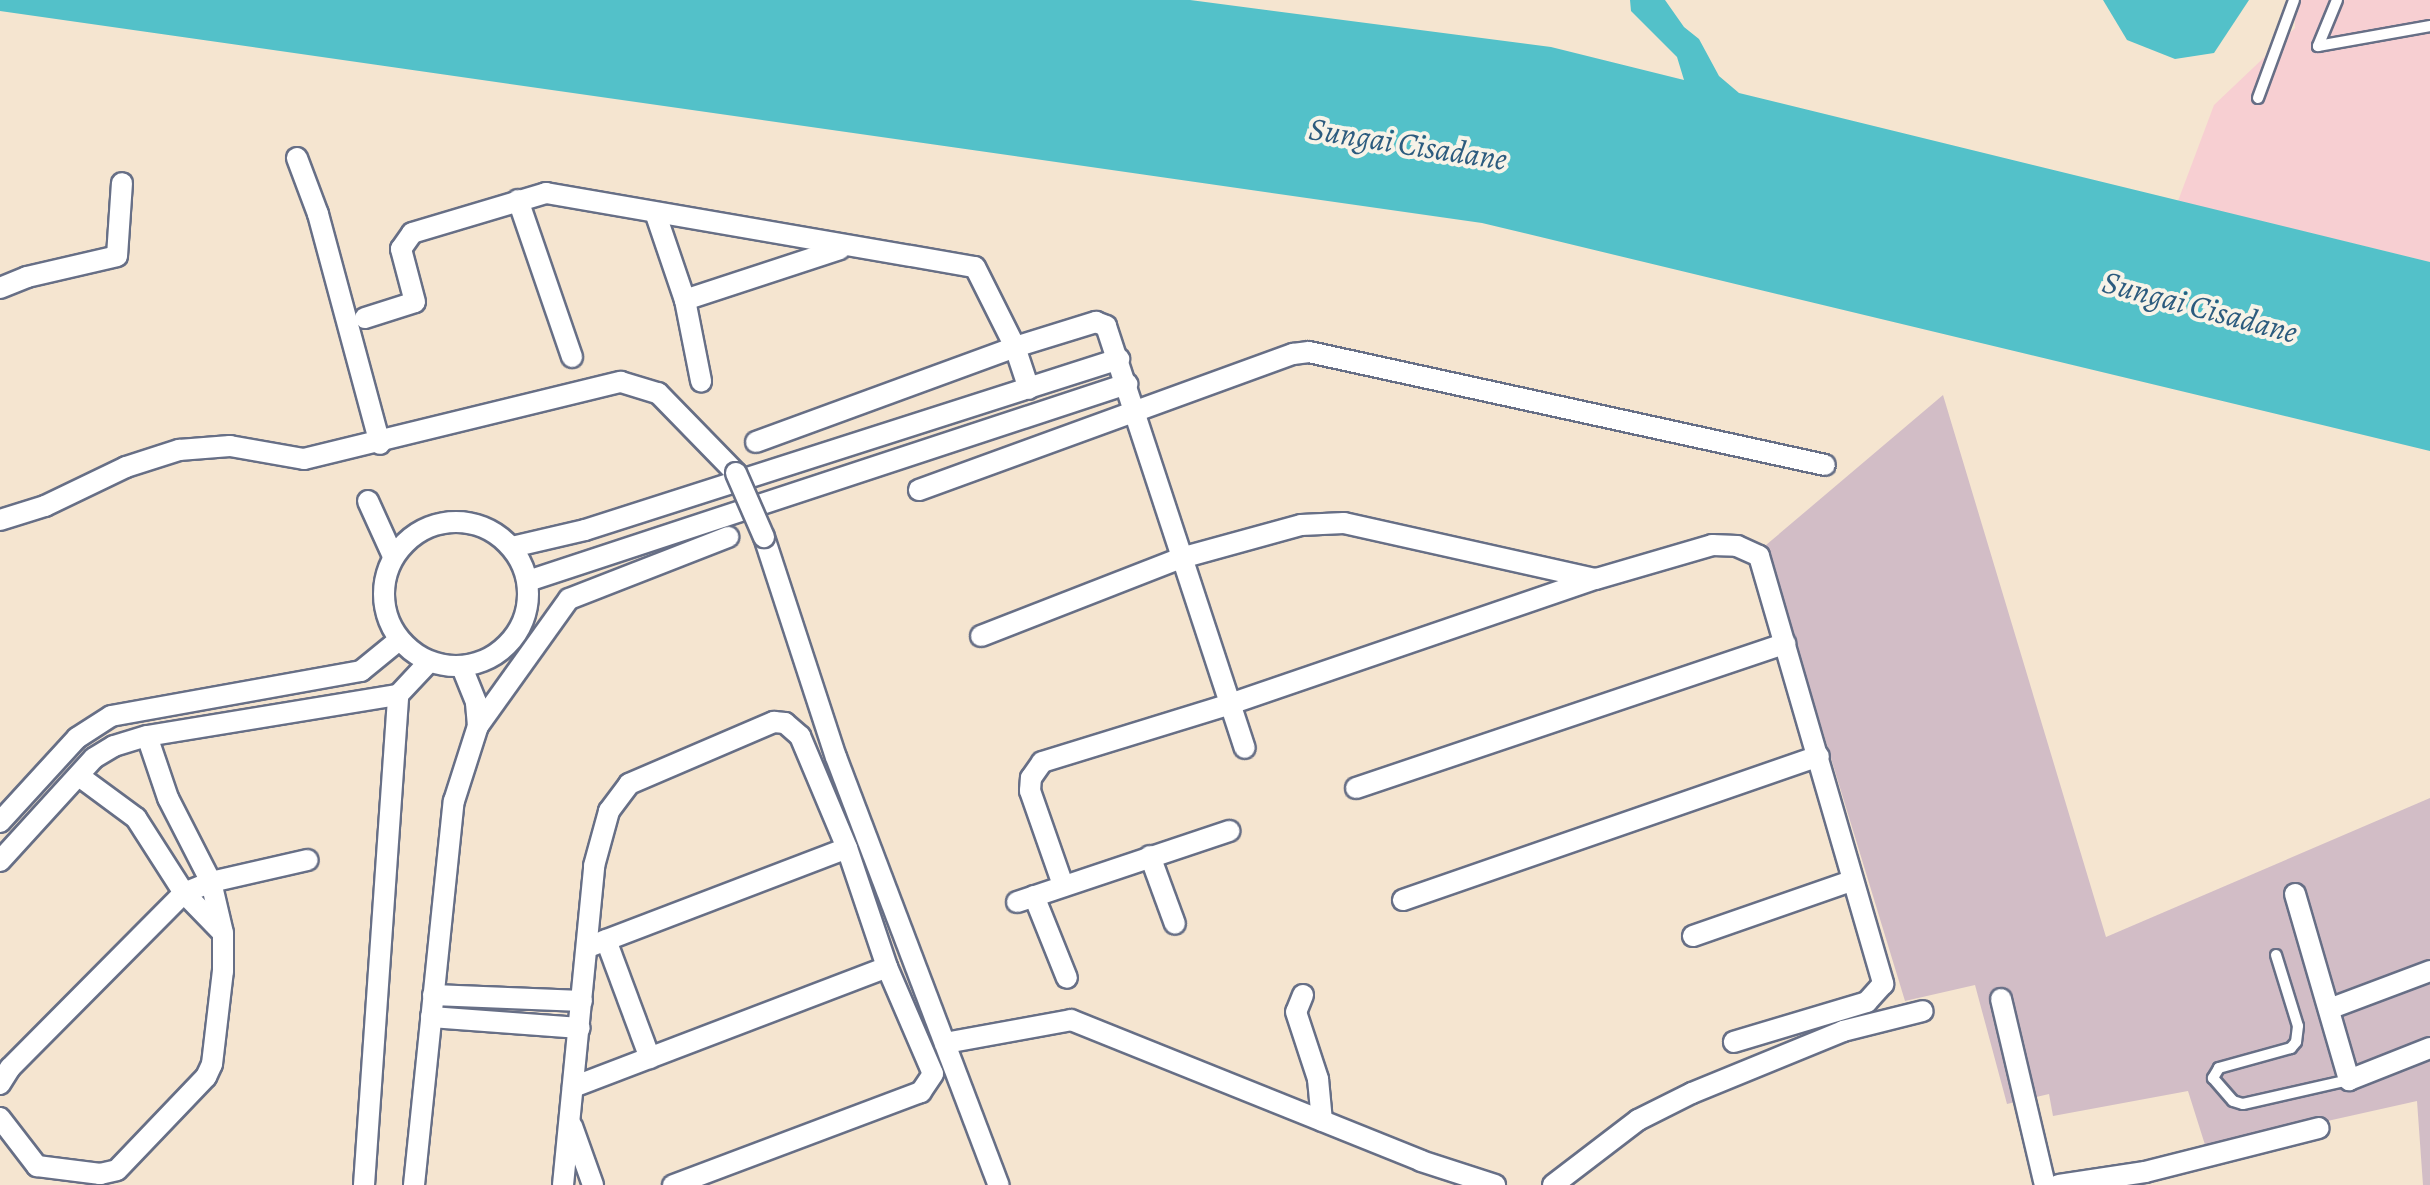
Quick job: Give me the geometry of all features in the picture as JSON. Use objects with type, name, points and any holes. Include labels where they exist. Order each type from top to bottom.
[{"type":"street","points":[[297,158],[318,214],[380,444]]},
{"type":"street","points":[[0,288],[117,256],[122,183]]},
{"type":"street","points":[[364,318],[415,302],[401,250],[408,236],[546,193],[978,269],[1030,388]]},
{"type":"street","points":[[518,200],[572,357]]},
{"type":"street","points":[[656,215],[685,300],[701,381]]},
{"type":"street","points":[[685,300],[844,248]]},
{"type":"street","points":[[756,442],[1015,347],[1096,322],[1106,326],[1245,748]]},
{"type":"street","points":[[920,490],[1293,354],[1310,352],[1824,465]]},
{"type":"street","points":[[512,547],[585,530],[1118,358]]},
{"type":"street","points":[[0,520],[179,450],[230,446],[304,459],[380,444],[620,382],[658,393],[736,473],[764,536],[836,757],[998,1185]]},
{"type":"street","points":[[528,581],[1127,384]]},
{"type":"street","points":[[368,501],[393,556]]},
{"type":"street","points":[[450,521],[484,526],[512,547],[528,581],[525,616],[507,646],[494,656],[462,667],[429,662],[399,640],[387,619],[382,587],[393,556],[417,532],[450,521]]},
{"type":"street","points":[[981,636],[1181,558],[1301,525],[1328,522],[1596,579]]},
{"type":"street","points":[[414,1185],[454,801],[478,726],[576,594],[728,537]]},
{"type":"street","points":[[1063,885],[1030,791],[1030,778],[1042,762],[1230,704],[1596,579],[1712,545],[1737,546],[1760,556],[1883,984],[1867,1002],[1734,1042]]},
{"type":"street","points":[[0,822],[77,738],[111,716],[362,671],[399,640]]},
{"type":"street","points":[[1356,788],[1786,644]]},
{"type":"street","points":[[507,646],[534,648]]},
{"type":"street","points":[[0,861],[94,758],[114,746],[147,736],[398,696],[429,662]]},
{"type":"street","points":[[462,667],[476,702],[478,726]]},
{"type":"street","points":[[247,691],[251,722]]},
{"type":"street","points":[[364,1185],[398,696]]},
{"type":"street","points":[[562,1185],[582,1002],[597,944],[601,832],[628,784],[774,722],[784,723],[800,736],[847,848],[887,967],[934,1074],[921,1092],[672,1185]]},
{"type":"street","points":[[0,1118],[38,1166],[100,1174],[131,1160],[206,1077],[212,1064],[224,972],[222,933],[211,882],[168,798],[147,736]]},
{"type":"street","points":[[1402,900],[1819,756]]},
{"type":"street","points":[[79,776],[136,818],[184,894],[222,933]]},
{"type":"street","points":[[136,818],[168,798]]},
{"type":"street","points":[[1067,978],[1026,899],[1230,831]]},
{"type":"street","points":[[597,944],[847,848]]},
{"type":"street","points":[[1150,856],[1176,924]]},
{"type":"street","points":[[3,1072],[184,894],[211,882],[308,860]]},
{"type":"street","points":[[1693,936],[1851,880]]},
{"type":"street","points":[[2294,894],[2348,1080],[2430,1048]]},
{"type":"street","points":[[597,944],[650,1058]]},
{"type":"street","points":[[573,1086],[887,967]]},
{"type":"street","points":[[2329,1009],[2430,972]]},
{"type":"street","points":[[433,995],[582,1002]]},
{"type":"street","points":[[1303,995],[1297,1003],[1300,1033],[1318,1079],[1322,1121]]},
{"type":"street","points":[[470,1020],[473,996]]},
{"type":"street","points":[[2001,999],[2045,1185]]},
{"type":"street","points":[[1554,1185],[1638,1120],[1692,1093],[1842,1031],[1923,1011]]},
{"type":"street","points":[[431,1017],[580,1028]]},
{"type":"street","points":[[945,1043],[1071,1020],[1322,1121],[1495,1185]]},
{"type":"street","points":[[570,1119],[593,1185]]},
{"type":"street","points":[[2060,1185],[2145,1172],[2319,1128]]},
{"type":"lane","points":[[2258,98],[2294,0]]},
{"type":"lane","points":[[2337,0],[2318,46],[2430,26]]},
{"type":"lane","points":[[2276,955],[2298,1026],[2296,1042],[2291,1048],[2219,1068],[2213,1078],[2233,1101],[2243,1104],[2348,1080]]},
{"type":"shaded area","points":[[2294,0],[2430,0],[2430,262],[2178,201],[2214,105],[2295,28]]},
{"type":"shaded area","points":[[1943,395],[2106,937],[2430,798],[2430,1185],[2423,1185],[2417,1101],[2206,1148],[2188,1091],[2053,1116],[2049,1094],[2007,1104],[1975,985],[1905,1001],[1766,545]]},
{"type":"water","name":"Sungai Cisadane","points":[[0,0],[1190,0],[1551,47],[1684,80],[1677,57],[1631,11],[1630,0],[1665,0],[1684,27],[1699,39],[1719,76],[1739,93],[2430,262],[2430,451],[1482,223],[0,11]]},
{"type":"water","points":[[2103,0],[2249,0],[2214,53],[2175,59],[2127,40]]}]
